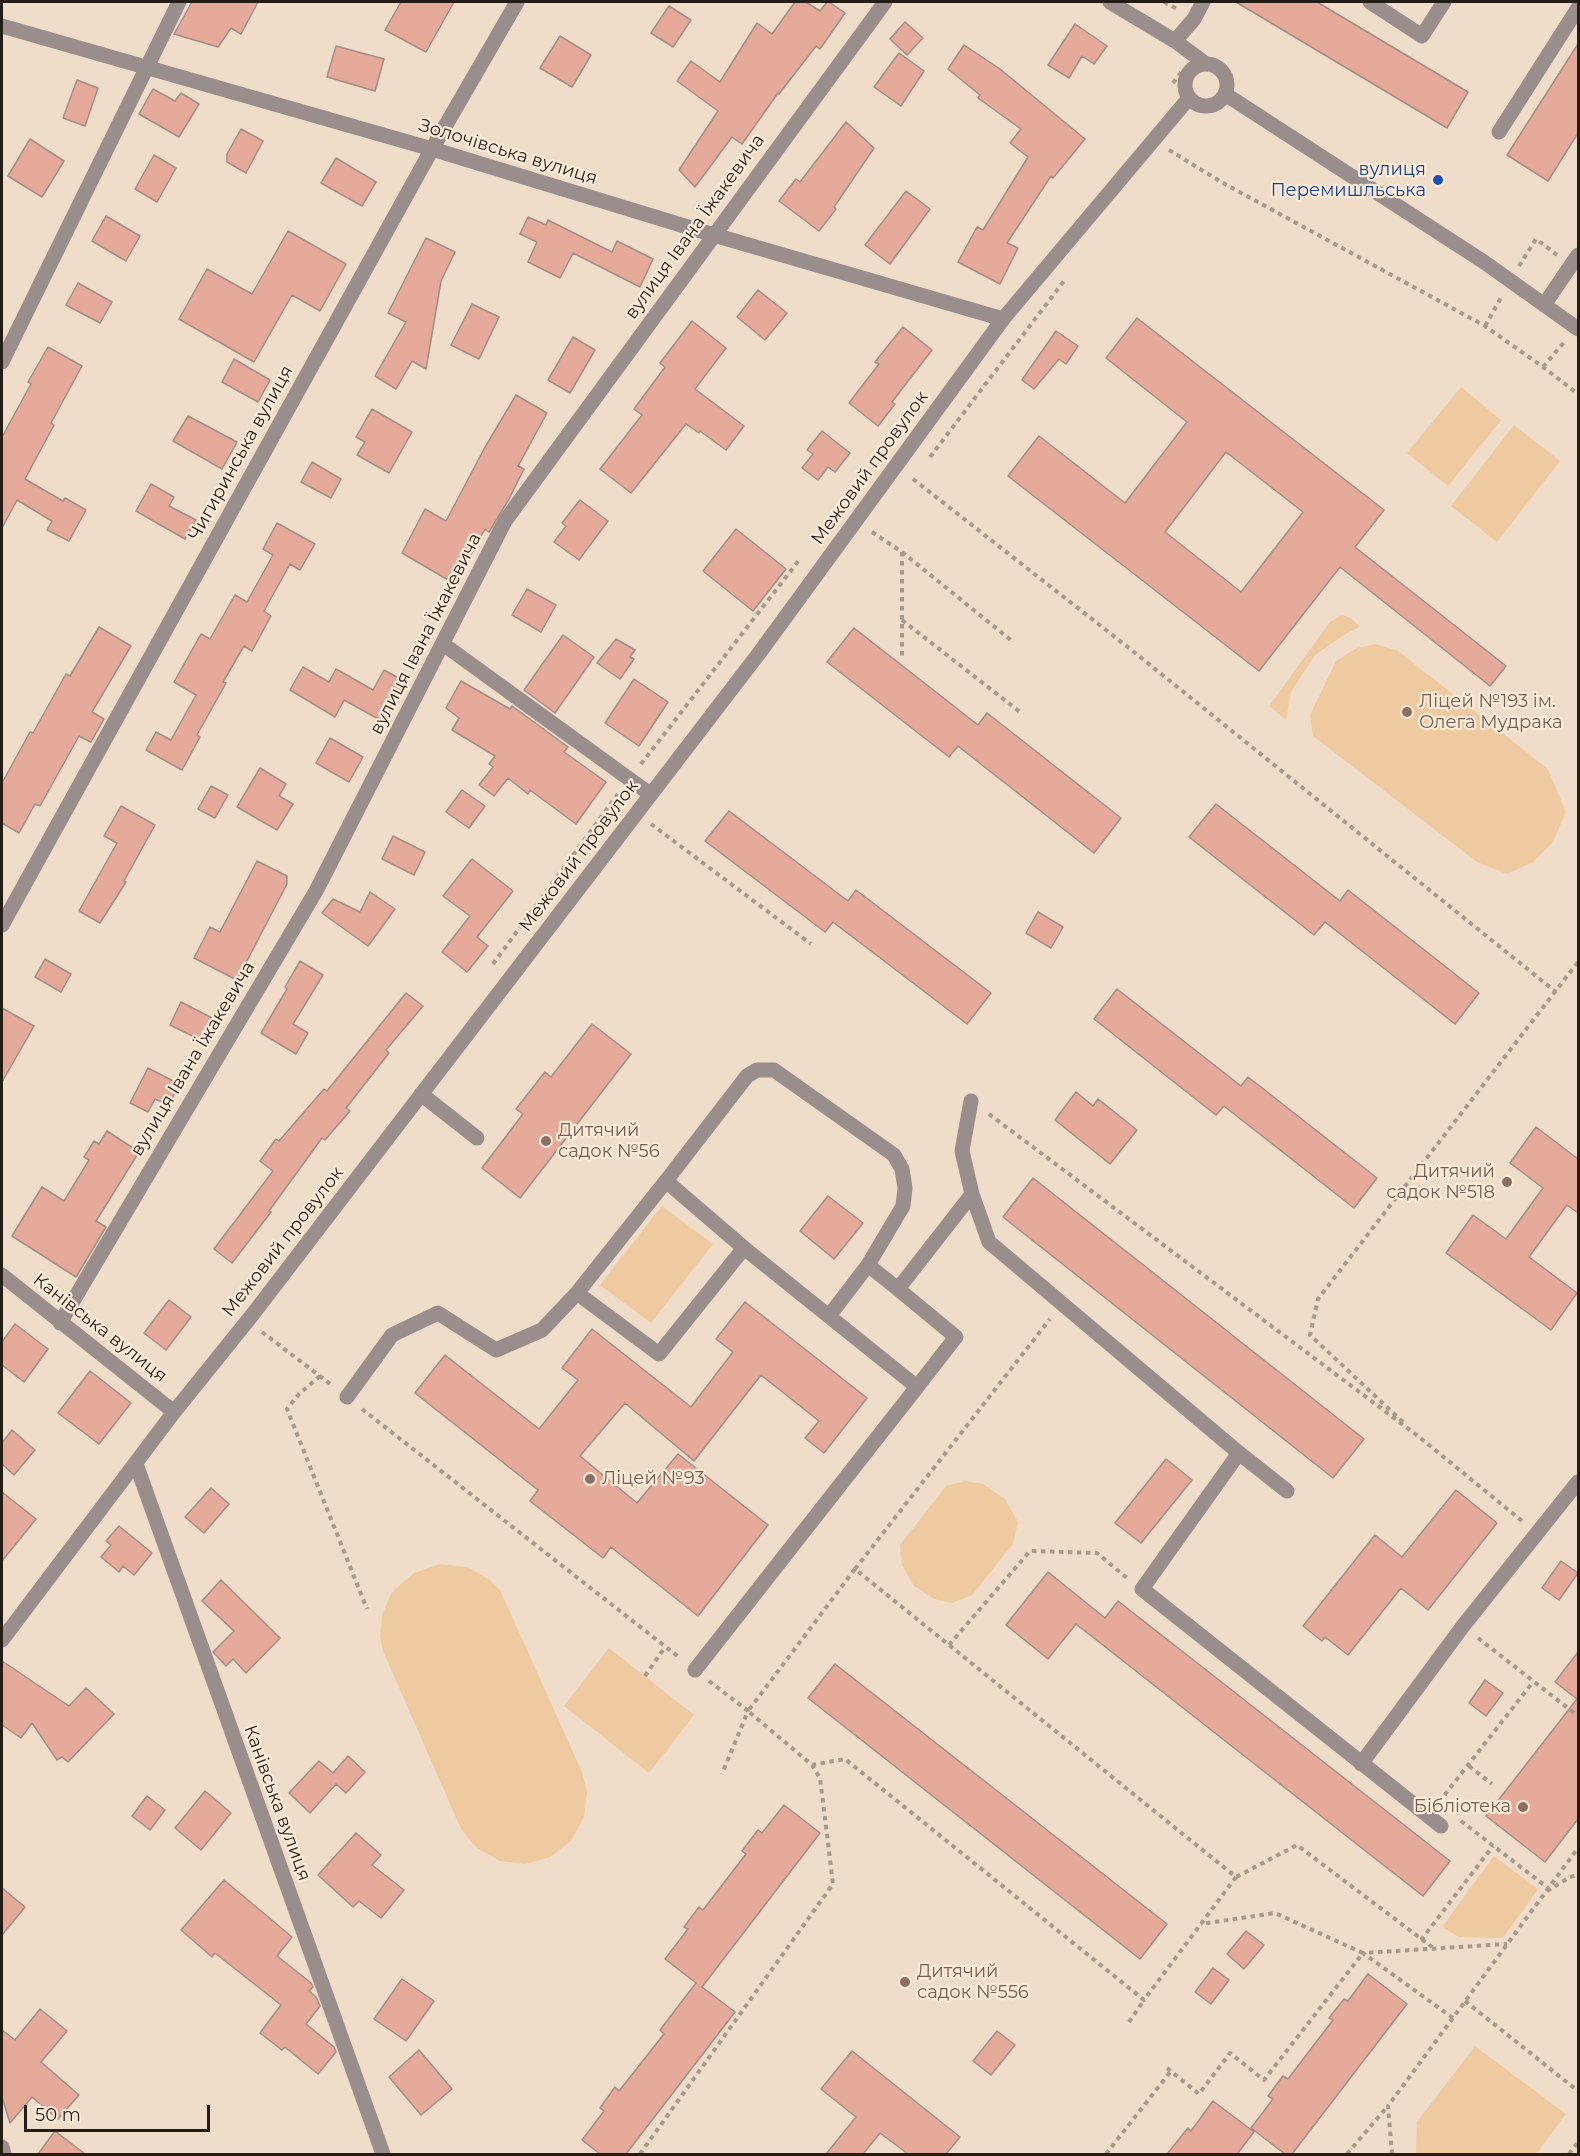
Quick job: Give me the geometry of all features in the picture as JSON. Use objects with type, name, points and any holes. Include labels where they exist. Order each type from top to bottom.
[{"type":"street","points":[[2,362],[179,2]]},
{"type":"street","name":"Чигиринська вулиця","points":[[2,925],[432,149],[517,2]]},
{"type":"street","name":"вулиця Івана Їжакевича","points":[[60,1323],[316,891],[505,521],[885,2]]},
{"type":"street","points":[[1110,2],[1175,41],[1206,64],[1219,68],[1226,80],[1225,94],[1221,100],[1208,106],[1194,103],[1189,98],[1185,86],[1188,73],[1199,65],[1206,64]]},
{"type":"street","points":[[1175,41],[1194,19],[1203,2]]},
{"type":"street","points":[[1370,2],[1422,36],[1444,2]]},
{"type":"street","points":[[1499,132],[1578,8]]},
{"type":"street","name":"Золочівська вулиця","points":[[2,27],[432,149],[714,235],[1003,319]]},
{"type":"street","points":[[1225,94],[1484,262],[1577,328]]},
{"type":"street","name":"Межовий провулок","points":[[2,1640],[174,1412],[253,1314],[760,652],[1003,319],[1189,98]]},
{"type":"street","points":[[1544,305],[1578,255]]},
{"type":"street","points":[[443,644],[650,794]]},
{"type":"street","points":[[347,1397],[392,1335],[438,1313],[496,1350],[542,1330],[577,1293],[747,1077],[757,1070],[774,1070],[894,1155],[902,1169],[905,1188],[903,1206],[868,1265],[829,1316]]},
{"type":"street","points":[[421,1094],[477,1138]]},
{"type":"street","points":[[971,1101],[962,1151],[972,1194],[989,1242],[1287,1491]]},
{"type":"street","points":[[666,1181],[744,1248],[917,1387]]},
{"type":"street","points":[[898,1289],[972,1194]]},
{"type":"street","points":[[577,1293],[660,1354],[744,1248]]},
{"type":"street","points":[[695,1670],[956,1337],[868,1265]]},
{"type":"street","name":"Канівська вулиця","points":[[2,1275],[174,1412]]},
{"type":"street","points":[[1239,1453],[1142,1589],[1441,1826]]},
{"type":"street","name":"Канівська вулиця","points":[[136,1464],[383,2154]]},
{"type":"street","points":[[1361,1764],[1463,1626],[1578,1482]]},
{"type":"street","points":[[2,2147],[4,2154]]},
{"type":"path","points":[[1167,92],[1187,64]]},
{"type":"path","points":[[1166,148],[1223,183],[1485,326],[1578,394]]},
{"type":"path","points":[[927,460],[1064,280]]},
{"type":"path","points":[[1543,367],[1577,328]]},
{"type":"path","points":[[906,488],[920,470]]},
{"type":"path","points":[[913,479],[1129,648],[1556,992]]},
{"type":"path","points":[[879,524],[872,532],[902,552],[1012,641]]},
{"type":"path","points":[[902,552],[903,658]]},
{"type":"path","points":[[488,972],[629,779],[804,554]]},
{"type":"path","points":[[902,620],[1020,712]]},
{"type":"path","points":[[645,827],[649,822],[811,944]]},
{"type":"path","points":[[1418,1436],[1310,1335],[1318,1299],[1578,962]]},
{"type":"path","points":[[971,1101],[1418,1436],[1528,1526]]},
{"type":"path","points":[[722,1774],[748,1711],[855,1569],[1062,1304]]},
{"type":"path","points":[[257,1328],[748,1711],[812,1765],[820,1778],[833,1884],[640,2154]]},
{"type":"path","points":[[320,1376],[298,1394],[287,1409],[367,1610]]},
{"type":"path","points":[[949,1645],[1030,1551],[1097,1553],[1142,1589]]},
{"type":"path","points":[[855,1569],[1236,1877]]},
{"type":"path","points":[[1463,1626],[1578,1716]]},
{"type":"path","points":[[645,1676],[665,1647]]},
{"type":"path","points":[[1446,1808],[1439,1802],[1533,1682]]},
{"type":"path","points":[[812,1765],[845,1759],[1144,2000]]},
{"type":"path","points":[[1469,1766],[1492,1784]]},
{"type":"path","points":[[1453,1814],[1548,1888]]},
{"type":"path","points":[[1129,2022],[1236,1877],[1297,1845],[1432,1947]]},
{"type":"path","points":[[1421,1940],[1492,1846]]},
{"type":"path","points":[[1347,2154],[1388,2106],[1578,1848]]},
{"type":"path","points":[[1544,1893],[1570,1877],[1578,1875]]},
{"type":"path","points":[[1201,1924],[1275,1913],[1363,1953],[1453,2018]]},
{"type":"path","points":[[1106,2154],[1169,2069],[1199,2094],[1230,2053],[1264,2080],[1363,1953],[1507,1944]]},
{"type":"path","points":[[1465,2001],[1578,2091]]},
{"type":"path","points":[[1388,2106],[1392,2154]]},
{"type":"path","points":[[1569,2154],[1578,2142]]},
{"type":"shaded area","points":[[1461,387],[1501,420],[1448,486],[1407,453]]},
{"type":"shaded area","points":[[1514,425],[1560,461],[1497,542],[1451,506]]},
{"type":"shaded area","points":[[1342,615],[1351,618],[1360,627],[1315,655],[1291,692],[1286,720],[1269,706],[1330,622]]},
{"type":"shaded area","points":[[1376,644],[1398,651],[1548,769],[1566,812],[1553,842],[1533,862],[1507,874],[1477,862],[1313,736],[1310,715],[1336,661],[1357,648]]},
{"type":"shaded area","points":[[662,1206],[713,1244],[651,1323],[600,1285]]},
{"type":"shaded area","points":[[965,1481],[983,1484],[1005,1499],[1018,1522],[1013,1544],[972,1595],[952,1603],[934,1599],[914,1586],[902,1565],[900,1545],[946,1486]]},
{"type":"shaded area","points":[[440,1564],[467,1567],[490,1580],[500,1590],[582,1772],[587,1792],[584,1817],[571,1841],[550,1857],[525,1864],[500,1861],[477,1848],[468,1838],[461,1829],[383,1651],[380,1637],[382,1615],[390,1596],[414,1573]]},
{"type":"shaded area","points":[[609,1648],[694,1715],[649,1773],[564,1706]]},
{"type":"shaded area","points":[[1494,1856],[1538,1889],[1503,1938],[1459,1937],[1442,1927]]},
{"type":"shaded area","points":[[1475,2046],[1566,2114],[1536,2154],[1416,2154],[1417,2122]]},
{"type":"building","points":[[192,2],[258,2],[241,34],[231,28],[218,47],[174,34]]},
{"type":"building","points":[[401,2],[454,2],[426,52],[385,30]]},
{"type":"building","points":[[795,2],[806,2],[820,11],[829,2],[845,13],[820,49],[816,46],[778,93],[742,144],[732,137],[695,187],[679,170],[718,111],[677,81],[691,61],[720,82],[757,23],[772,34]]},
{"type":"building","points":[[1236,2],[1317,2],[1468,92],[1447,128]]},
{"type":"building","points":[[669,6],[691,20],[673,47],[651,33]]},
{"type":"building","points":[[905,22],[923,38],[907,55],[890,39]]},
{"type":"building","points":[[1075,24],[1107,46],[1094,64],[1082,56],[1069,78],[1048,65]]},
{"type":"building","points":[[560,36],[591,55],[572,87],[540,68]]},
{"type":"building","points":[[1578,44],[1578,133],[1548,181],[1507,155]]},
{"type":"building","points":[[964,45],[1000,69],[1085,139],[1053,178],[1051,176],[1007,243],[1018,248],[1000,284],[958,262],[977,227],[983,230],[1028,157],[1010,143],[1021,129],[978,98],[980,95],[948,69]]},
{"type":"building","points":[[336,46],[384,59],[375,91],[327,77]]},
{"type":"building","points":[[899,53],[924,71],[901,106],[874,87]]},
{"type":"building","points":[[77,80],[98,88],[85,126],[63,118]]},
{"type":"building","points":[[153,89],[175,101],[181,93],[199,104],[179,137],[139,114]]},
{"type":"building","points":[[846,122],[874,148],[834,207],[836,209],[819,231],[779,201],[796,179],[800,182]]},
{"type":"building","points":[[241,129],[263,141],[246,173],[227,162],[227,154]]},
{"type":"building","points":[[30,139],[64,161],[42,197],[8,176]]},
{"type":"building","points":[[154,155],[176,168],[157,202],[135,189]]},
{"type":"building","points":[[336,158],[376,182],[362,206],[321,183]]},
{"type":"building","points":[[906,191],[930,209],[890,264],[865,245]]},
{"type":"building","points":[[106,216],[140,236],[126,261],[92,241]]},
{"type":"building","points":[[528,217],[546,225],[548,220],[612,252],[617,241],[653,259],[640,287],[573,253],[560,278],[528,262],[537,242],[520,234]]},
{"type":"building","points":[[288,231],[346,264],[320,311],[292,295],[254,362],[179,319],[207,269],[252,294]]},
{"type":"building","points":[[426,238],[455,252],[441,281],[426,369],[412,361],[396,389],[375,376],[406,322],[388,313]]},
{"type":"building","points":[[78,283],[112,302],[100,323],[66,305]]},
{"type":"building","points":[[758,290],[787,313],[765,340],[737,317]]},
{"type":"building","points":[[472,304],[499,317],[479,359],[451,345]]},
{"type":"building","points":[[1137,318],[1384,510],[1355,547],[1506,666],[1490,686],[1340,567],[1259,671],[1008,476],[1039,436],[1125,503],[1187,422],[1106,358]],"holes":[[[1226,452],[1303,512],[1241,592],[1165,532]]]},
{"type":"building","points":[[692,321],[726,348],[695,389],[744,426],[726,450],[686,424],[631,493],[600,469],[642,415],[634,409],[665,367],[660,363]]},
{"type":"building","points":[[903,327],[932,350],[892,402],[895,404],[878,426],[849,403],[879,364],[875,362]]},
{"type":"building","points":[[1056,331],[1078,346],[1066,364],[1059,359],[1034,389],[1022,380]]},
{"type":"building","points":[[573,337],[595,350],[570,393],[548,380]]},
{"type":"building","points":[[48,347],[82,366],[51,423],[54,425],[25,479],[63,501],[65,498],[86,510],[69,541],[47,530],[52,521],[17,500],[2,528],[2,437],[31,384],[28,382]]},
{"type":"building","points":[[234,359],[270,380],[258,402],[222,382]]},
{"type":"building","points":[[516,395],[547,413],[518,466],[524,469],[509,499],[489,532],[485,529],[455,584],[402,553],[425,509],[446,521]]},
{"type":"building","points":[[372,409],[412,432],[389,473],[357,455],[365,442],[356,437]]},
{"type":"building","points":[[188,416],[237,442],[222,469],[173,441]]},
{"type":"building","points":[[822,431],[850,453],[835,472],[828,467],[818,480],[802,468],[813,454],[807,450]]},
{"type":"building","points":[[312,462],[341,479],[331,498],[301,482]]},
{"type":"building","points":[[151,484],[174,497],[169,506],[196,520],[185,539],[136,511]]},
{"type":"building","points":[[580,500],[608,521],[579,560],[554,542],[566,526],[562,523]]},
{"type":"building","points":[[277,523],[315,544],[300,570],[290,564],[264,611],[271,616],[252,651],[244,646],[223,682],[226,683],[197,735],[200,737],[182,770],[146,750],[156,732],[171,740],[196,695],[174,682],[201,634],[210,639],[235,595],[247,602],[273,555],[263,549]]},
{"type":"building","points":[[736,529],[786,569],[753,611],[703,571]]},
{"type":"building","points":[[527,589],[556,605],[541,632],[512,615]]},
{"type":"building","points":[[99,627],[131,646],[92,712],[104,719],[91,742],[79,736],[40,806],[35,804],[19,833],[2,823],[2,783],[66,674],[70,676]]},
{"type":"building","points":[[854,628],[978,725],[987,713],[1121,818],[1094,853],[958,746],[949,757],[827,662]]},
{"type":"building","points":[[563,635],[594,657],[555,713],[524,690]]},
{"type":"building","points":[[616,639],[635,650],[630,657],[634,659],[620,679],[597,663]]},
{"type":"building","points":[[303,667],[329,682],[336,669],[373,690],[384,670],[406,682],[384,722],[344,700],[335,717],[290,690]]},
{"type":"building","points":[[634,679],[668,702],[639,746],[605,723]]},
{"type":"building","points":[[461,681],[510,709],[512,706],[568,747],[564,752],[606,782],[576,824],[530,790],[528,794],[508,778],[494,796],[479,785],[493,767],[489,764],[495,756],[452,730],[459,718],[446,708]]},
{"type":"building","points":[[330,738],[363,757],[349,782],[316,763]]},
{"type":"building","points":[[260,768],[286,784],[279,796],[293,804],[277,830],[237,807]]},
{"type":"building","points":[[211,786],[228,795],[215,818],[198,809]]},
{"type":"building","points":[[462,790],[485,806],[469,828],[446,812]]},
{"type":"building","points":[[1216,804],[1340,901],[1348,890],[1479,993],[1455,1024],[1325,922],[1314,935],[1189,837]]},
{"type":"building","points":[[121,806],[155,825],[124,881],[126,882],[100,923],[79,911],[117,843],[104,836]]},
{"type":"building","points":[[729,811],[848,901],[856,890],[991,993],[967,1024],[833,922],[825,932],[705,841]]},
{"type":"building","points":[[393,836],[425,852],[414,875],[382,859]]},
{"type":"building","points":[[472,859],[513,891],[477,937],[488,946],[467,972],[442,952],[470,916],[443,896]]},
{"type":"building","points":[[257,861],[287,876],[287,884],[237,980],[194,958],[210,927],[220,932]]},
{"type":"building","points":[[370,892],[395,909],[368,946],[322,913],[333,899],[360,912]]},
{"type":"building","points":[[1038,912],[1063,927],[1051,948],[1026,933]]},
{"type":"building","points":[[45,959],[71,974],[61,992],[35,977]]},
{"type":"building","points":[[300,961],[323,975],[293,1024],[308,1033],[296,1054],[261,1033],[287,989],[285,987]]},
{"type":"building","points":[[1117,989],[1241,1086],[1248,1077],[1377,1178],[1354,1208],[1224,1106],[1216,1115],[1094,1019]]},
{"type":"building","points":[[406,993],[423,1006],[386,1050],[389,1053],[346,1108],[350,1111],[325,1140],[322,1138],[269,1211],[271,1212],[232,1263],[214,1249],[273,1171],[260,1161],[276,1139],[279,1141],[324,1089],[327,1091]]},
{"type":"building","points":[[181,1002],[220,1022],[209,1044],[170,1025]]},
{"type":"building","points":[[2,1008],[34,1026],[2,1082]]},
{"type":"building","points":[[592,1024],[631,1054],[520,1198],[482,1168],[523,1114],[516,1109],[545,1072],[551,1077]]},
{"type":"building","points":[[148,1068],[179,1084],[169,1105],[155,1099],[148,1112],[130,1103]]},
{"type":"building","points":[[1076,1092],[1093,1106],[1098,1099],[1137,1130],[1110,1164],[1055,1120]]},
{"type":"building","points":[[1536,1127],[1578,1159],[1578,1213],[1567,1205],[1529,1257],[1577,1293],[1551,1330],[1446,1253],[1473,1215],[1506,1239],[1543,1188],[1510,1163]]},
{"type":"building","points":[[107,1131],[139,1152],[96,1221],[106,1227],[76,1277],[12,1236],[42,1187],[64,1201],[89,1160],[84,1157],[94,1141],[99,1144]]},
{"type":"building","points":[[1033,1178],[1364,1439],[1333,1478],[1003,1217]]},
{"type":"building","points":[[828,1196],[863,1223],[834,1259],[800,1231]]},
{"type":"building","points":[[169,1300],[191,1317],[166,1350],[144,1333]]},
{"type":"building","points":[[745,1302],[867,1398],[824,1453],[805,1438],[819,1421],[761,1375],[694,1461],[625,1403],[580,1456],[637,1503],[678,1454],[768,1525],[698,1616],[611,1547],[603,1558],[530,1501],[538,1490],[415,1393],[445,1355],[539,1429],[578,1380],[562,1368],[592,1329],[691,1407],[733,1352],[716,1339]]},
{"type":"building","points":[[15,1324],[48,1349],[24,1382],[2,1365],[2,1342]]},
{"type":"building","points":[[90,1371],[131,1403],[99,1444],[58,1413]]},
{"type":"building","points":[[12,1430],[35,1450],[14,1475],[2,1464],[2,1443]]},
{"type":"building","points":[[1166,1459],[1192,1480],[1141,1543],[1115,1523]]},
{"type":"building","points":[[211,1488],[229,1504],[204,1533],[185,1517]]},
{"type":"building","points":[[1456,1490],[1497,1523],[1428,1610],[1401,1588],[1348,1655],[1325,1637],[1322,1641],[1303,1626],[1375,1535],[1402,1557]]},
{"type":"building","points":[[2,1492],[36,1519],[2,1561]]},
{"type":"building","points":[[119,1526],[152,1553],[134,1575],[123,1566],[119,1572],[101,1557],[111,1545],[106,1541]]},
{"type":"building","points":[[1561,1561],[1578,1573],[1559,1600],[1542,1588]]},
{"type":"building","points":[[1048,1572],[1105,1618],[1118,1601],[1450,1861],[1423,1896],[1076,1624],[1048,1659],[1006,1625]]},
{"type":"building","points":[[221,1580],[280,1638],[246,1673],[233,1659],[226,1666],[213,1652],[234,1631],[202,1601]]},
{"type":"building","points":[[1578,1652],[1578,1819],[1545,1862],[1486,1816],[1577,1699],[1555,1682]]},
{"type":"building","points":[[2,1661],[69,1706],[86,1688],[114,1714],[68,1762],[62,1757],[57,1760],[32,1723],[21,1738],[2,1725]]},
{"type":"building","points":[[835,1664],[1167,1924],[1140,1959],[808,1698]]},
{"type":"building","points":[[1485,1680],[1503,1693],[1486,1716],[1469,1703]]},
{"type":"building","points":[[348,1756],[365,1772],[346,1793],[336,1784],[310,1813],[289,1793],[319,1761],[333,1773]]},
{"type":"building","points":[[205,1791],[231,1813],[201,1850],[175,1828]]},
{"type":"building","points":[[147,1796],[165,1810],[150,1830],[132,1816]]},
{"type":"building","points":[[784,1805],[820,1833],[702,1987],[735,2012],[626,2154],[600,2154],[582,2140],[604,2111],[600,2108],[615,2087],[619,2091],[664,2034],[660,2030],[696,1983],[665,1959],[688,1929],[684,1927],[699,1907],[703,1910],[746,1854],[742,1851],[758,1830],[762,1833]]},
{"type":"building","points":[[356,1833],[381,1855],[372,1865],[404,1890],[381,1918],[359,1901],[353,1907],[318,1875]]},
{"type":"building","points":[[224,1880],[292,1937],[277,1956],[311,1983],[313,1987],[309,1991],[316,1997],[320,2006],[306,2024],[334,2047],[336,2052],[318,2074],[285,2047],[282,2050],[260,2033],[281,2005],[215,1953],[212,1957],[181,1930]]},
{"type":"building","points":[[2,1888],[25,1907],[2,1935]]},
{"type":"building","points":[[1246,1931],[1264,1945],[1244,1969],[1227,1954]]},
{"type":"building","points":[[1213,1968],[1229,1980],[1211,2004],[1195,1992]]},
{"type":"building","points":[[1368,1974],[1407,2004],[1292,2154],[1285,2154],[1251,2128],[1273,2099],[1268,2096],[1283,2076],[1288,2079],[1333,2020],[1329,2018],[1344,1999],[1348,2001]]},
{"type":"building","points":[[402,1979],[434,2001],[406,2041],[374,2019]]},
{"type":"building","points":[[40,2009],[67,2031],[41,2062],[79,2095],[58,2119],[32,2097],[10,2123],[2,2097],[2,2030],[15,2040]]},
{"type":"building","points":[[997,2031],[1015,2045],[991,2075],[973,2061]]},
{"type":"building","points":[[419,2050],[452,2089],[421,2115],[389,2077]]},
{"type":"building","points":[[852,2051],[960,2137],[946,2154],[908,2154],[880,2133],[863,2154],[826,2154],[856,2117],[821,2089]]},
{"type":"building","points":[[1213,2101],[1254,2132],[1237,2154],[1167,2154],[1188,2128],[1191,2131]]},
{"type":"building","points":[[55,2131],[85,2154],[38,2154]]},
{"type":"place","name":"вулиця Перемишльська","points":[[1438,180]]},
{"type":"place","name":"Ліцей №193 ім. Олега Мудрака","points":[[1407,712]]},
{"type":"place","name":"Дитячий садок №56","points":[[546,1141]]},
{"type":"place","name":"Дитячий садок №518","points":[[1507,1182]]},
{"type":"place","name":"Ліцей №93","points":[[590,1479]]},
{"type":"place","name":"Бібліотека","points":[[1523,1807]]},
{"type":"place","name":"Дитячий садок №556","points":[[905,1982]]}]
